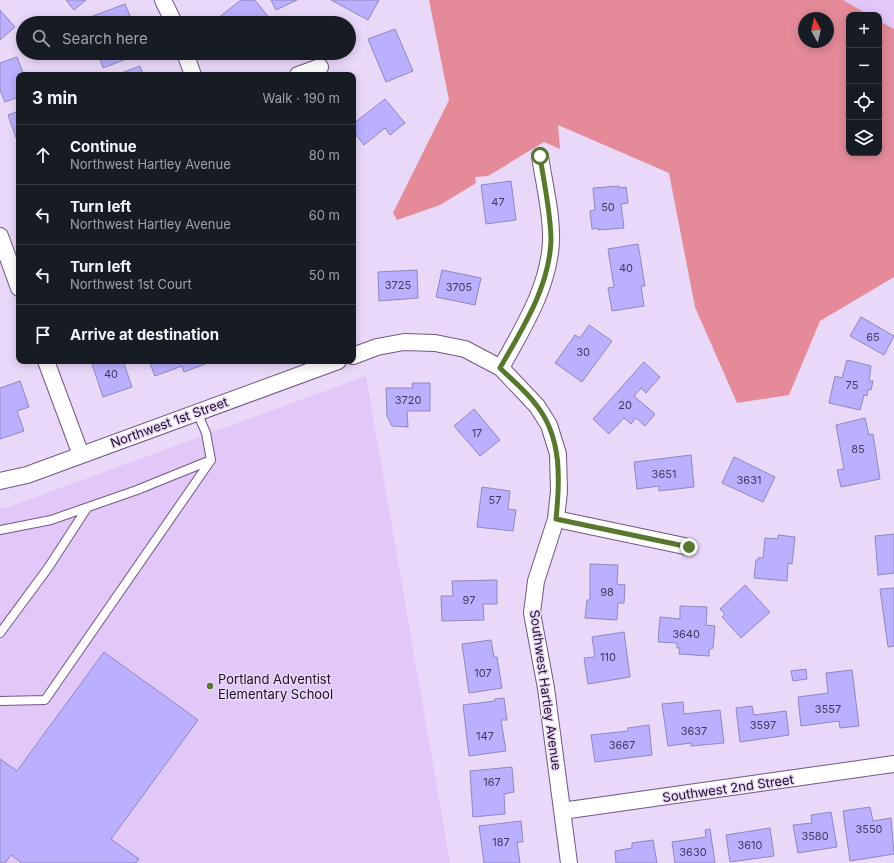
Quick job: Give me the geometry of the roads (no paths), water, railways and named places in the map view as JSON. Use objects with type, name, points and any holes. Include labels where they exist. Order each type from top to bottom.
[{"type":"street","points":[[163,0],[171,16]]},
{"type":"street","points":[[188,60],[192,72]]},
{"type":"street","points":[[306,72],[320,67]]},
{"type":"street","points":[[356,355],[377,348],[404,342],[436,343],[466,349],[500,368],[534,308],[548,261],[551,241],[548,204],[540,156]]},
{"type":"street","points":[[0,236],[16,280]]},
{"type":"street","points":[[47,364],[81,455]]},
{"type":"street","name":"Northwest 1st Street","points":[[0,481],[27,475],[197,412],[300,367],[319,364]]},
{"type":"street","name":"Southwest Hartley Avenue","points":[[500,368],[537,406],[549,425],[558,454],[559,491],[556,519],[536,581],[532,614],[546,688],[569,863]]},
{"type":"street","points":[[556,519],[689,547]]},
{"type":"street","name":"Southwest 2nd Street","points":[[562,811],[894,764]]},
{"type":"lane","points":[[0,701],[45,700],[211,460],[206,433],[197,412]]},
{"type":"lane","points":[[0,530],[51,520],[137,490],[211,460]]},
{"type":"lane","points":[[0,633],[48,568],[87,508]]},
{"type":"place","name":"Portland Adventist Elementary School","points":[[210,686]]}]
